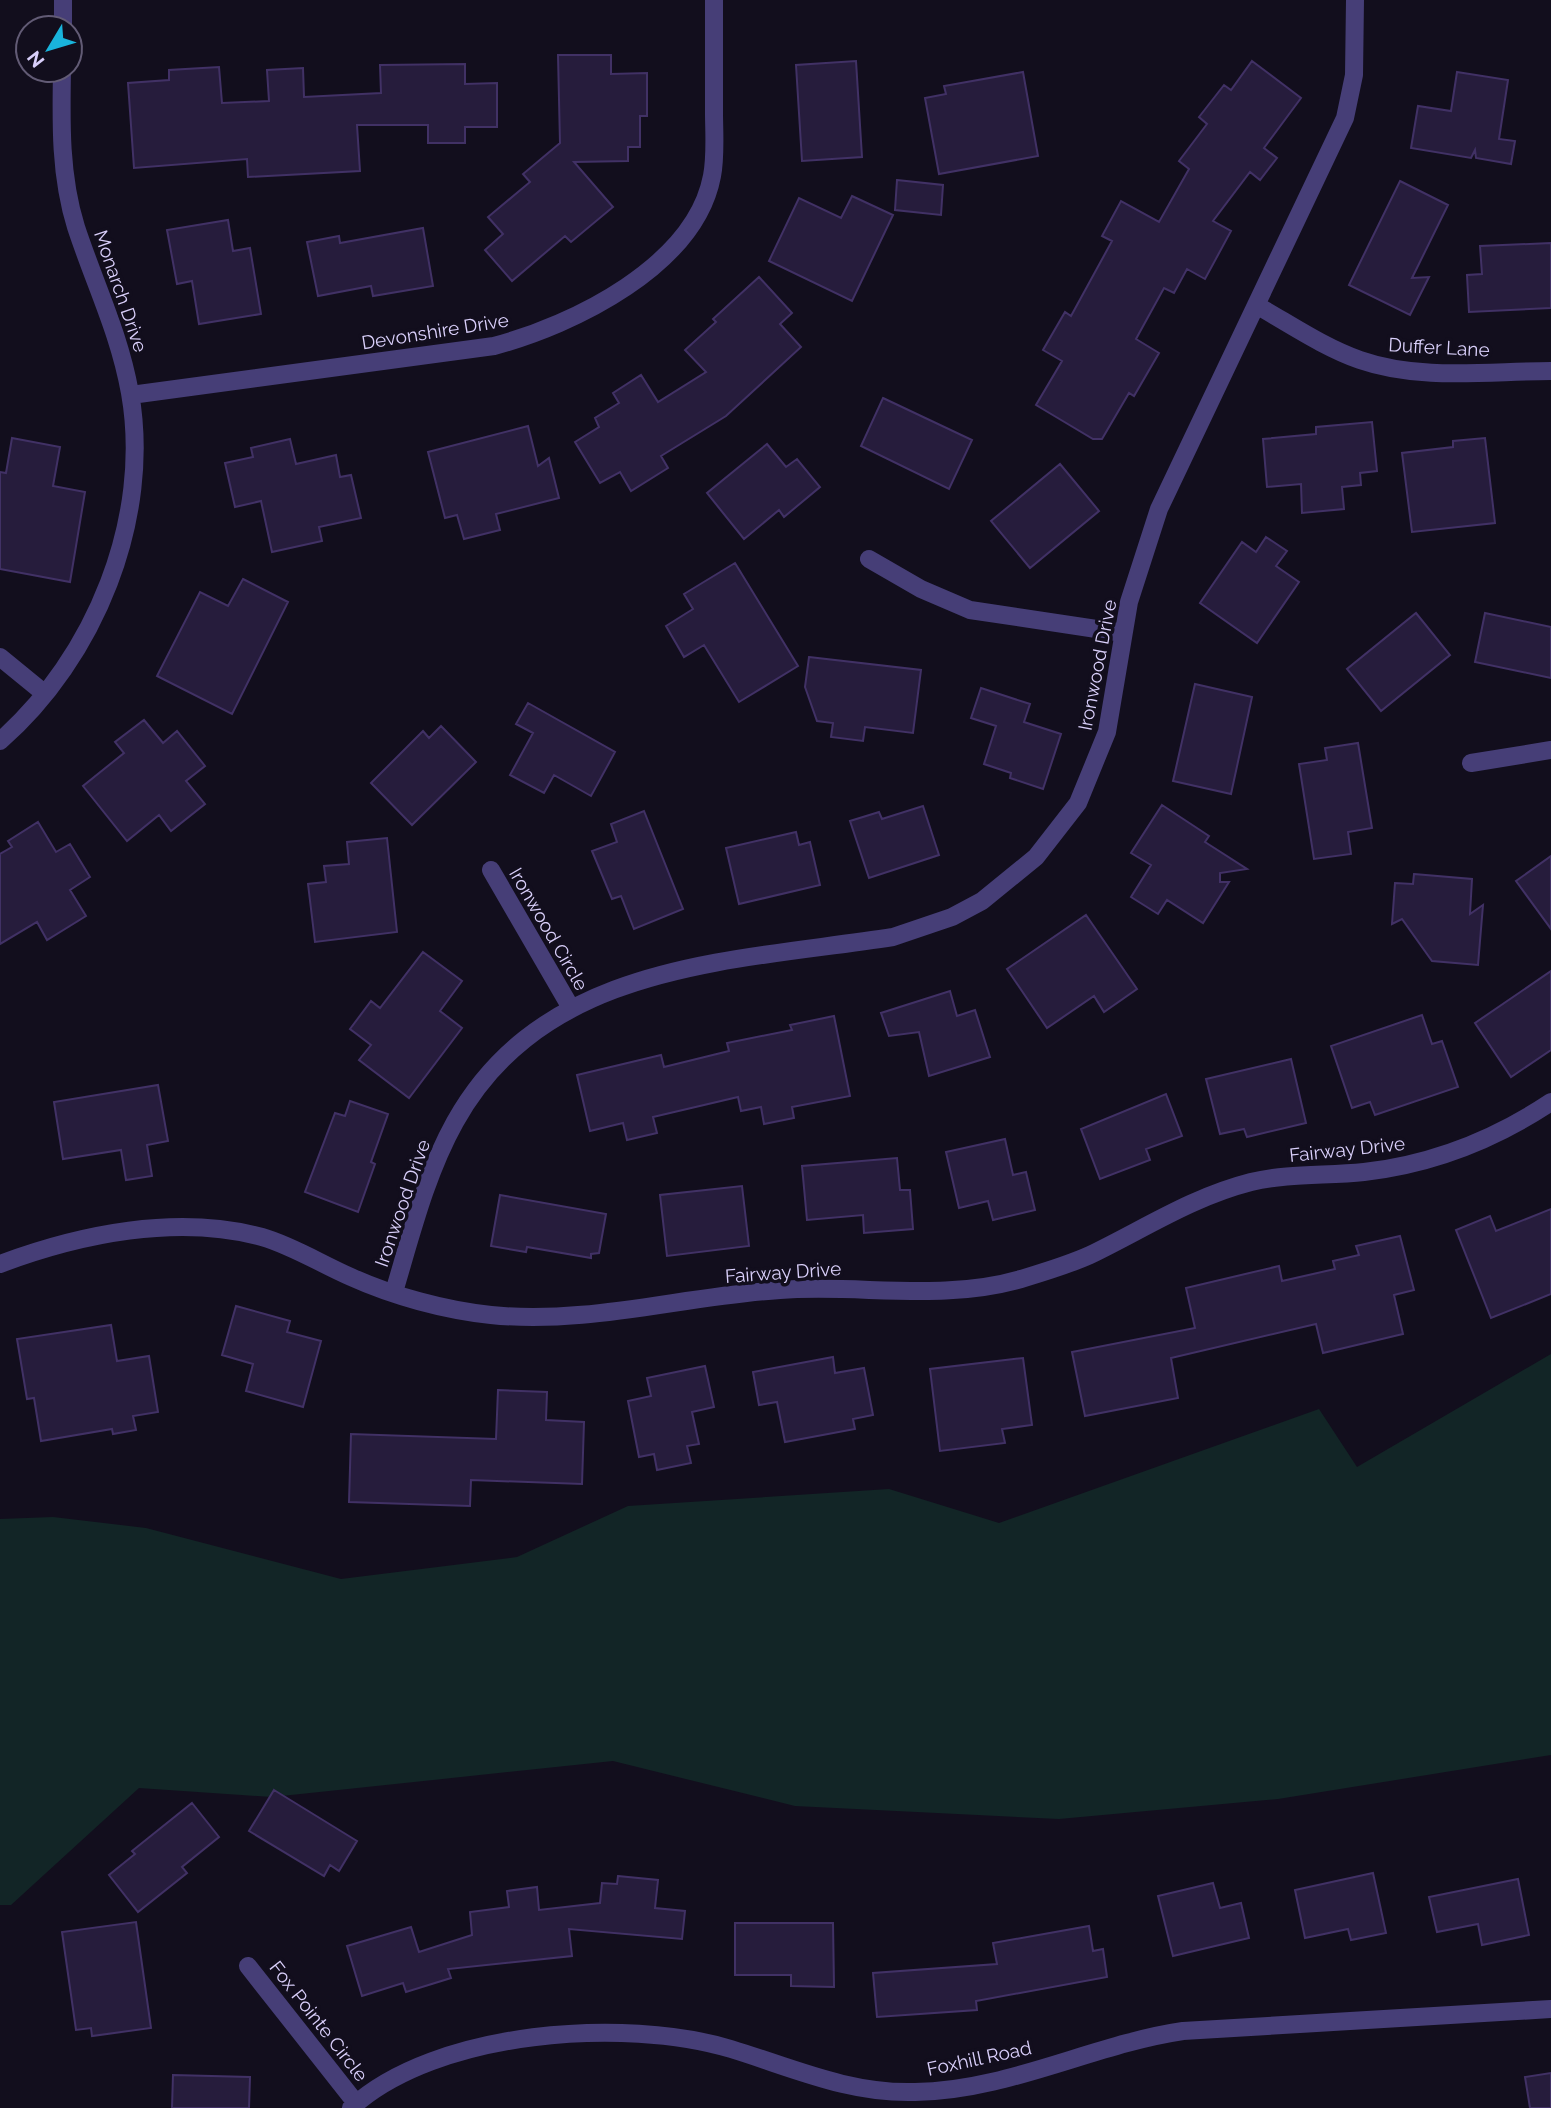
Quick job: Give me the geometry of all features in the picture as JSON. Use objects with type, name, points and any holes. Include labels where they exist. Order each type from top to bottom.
[{"type":"street","name":"Devonshire Drive","points":[[131,395],[494,346],[531,336],[567,321],[631,282],[667,253],[691,226],[712,177],[714,0]]},
{"type":"street","name":"Ironwood Drive","points":[[394,1292],[429,1181],[456,1121],[473,1094],[516,1048],[571,1009],[597,995],[650,975],[893,937],[952,917],[982,901],[1036,857],[1077,803],[1107,732],[1123,633],[1137,571],[1159,509],[1345,118],[1354,75],[1355,0]]},
{"type":"street","name":"Monarch Drive","points":[[0,740],[44,693],[81,642],[99,607],[116,563],[131,486],[134,448],[131,395],[118,338],[76,226],[68,194],[61,130],[62,84]]},
{"type":"street","name":"Duffer Lane","points":[[1256,304],[1326,345],[1378,366],[1431,372],[1551,371]]},
{"type":"street","points":[[869,559],[921,589],[970,610],[1123,633]]},
{"type":"street","points":[[0,657],[44,693]]},
{"type":"street","points":[[1471,763],[1551,750]]},
{"type":"street","name":"Ironwood Circle","points":[[491,870],[571,1009]]},
{"type":"street","name":"Fairway Drive","points":[[0,1264],[41,1250],[132,1231],[229,1232],[262,1237],[354,1278],[450,1309],[550,1318],[768,1290],[836,1288],[918,1292],[979,1287],[1014,1281],[1067,1265],[1175,1209],[1250,1182],[1298,1175],[1393,1168],[1459,1151],[1514,1126],[1551,1102]]},
{"type":"street","name":"Fox Pointe Circle","points":[[248,1966],[354,2105]]},
{"type":"street","name":"Foxhill Road","points":[[354,2105],[404,2075],[462,2053],[497,2043],[577,2032],[650,2034],[689,2039],[730,2049],[831,2083],[915,2092],[980,2082],[1152,2036],[1183,2031],[1551,2009]]},
{"type":"green space","points":[[1551,1354],[1551,1755],[1278,1799],[1059,1819],[795,1806],[613,1761],[272,1797],[139,1788],[11,1905],[0,1905],[0,1519],[53,1517],[146,1528],[341,1579],[517,1557],[628,1506],[889,1489],[999,1523],[1319,1409],[1357,1467]]},
{"type":"building","points":[[558,55],[611,55],[611,74],[647,73],[647,116],[640,116],[640,147],[628,147],[628,161],[574,162],[613,207],[571,242],[565,236],[512,281],[485,250],[503,234],[488,217],[530,182],[523,174],[560,143]]},
{"type":"building","points":[[856,61],[862,157],[802,161],[796,65]]},
{"type":"building","points":[[1252,61],[1301,98],[1264,148],[1277,158],[1260,180],[1250,172],[1213,221],[1231,231],[1205,279],[1187,269],[1174,293],[1164,288],[1136,339],[1159,353],[1134,396],[1129,393],[1102,439],[1093,439],[1036,405],[1062,361],[1043,350],[1065,312],[1071,316],[1112,241],[1102,236],[1121,201],[1159,222],[1189,169],[1179,161],[1207,124],[1199,117],[1224,85],[1231,90]]},
{"type":"building","points":[[465,64],[465,84],[497,83],[497,127],[465,127],[465,143],[428,143],[428,125],[357,125],[360,171],[248,177],[247,159],[134,168],[128,83],[169,80],[169,70],[219,67],[222,103],[269,101],[267,70],[303,68],[304,97],[381,93],[380,65]]},
{"type":"building","points":[[1023,72],[1038,156],[939,174],[925,98],[946,94],[944,86]]},
{"type":"building","points":[[1457,72],[1508,80],[1499,139],[1515,141],[1511,164],[1476,158],[1475,150],[1471,158],[1411,148],[1418,106],[1451,111]]},
{"type":"building","points":[[897,180],[943,185],[941,215],[895,210]]},
{"type":"building","points":[[1400,181],[1448,205],[1412,278],[1429,277],[1410,315],[1349,285]]},
{"type":"building","points":[[852,196],[893,215],[852,301],[769,261],[799,198],[841,218]]},
{"type":"building","points":[[228,220],[233,251],[250,248],[261,314],[199,324],[192,281],[177,284],[167,230]]},
{"type":"building","points":[[423,228],[433,286],[373,296],[371,286],[318,296],[307,242],[339,236],[340,243]]},
{"type":"building","points":[[1551,243],[1551,308],[1469,312],[1467,275],[1482,274],[1480,246]]},
{"type":"building","points":[[759,277],[792,313],[780,324],[801,347],[726,416],[661,456],[668,468],[631,491],[620,472],[600,483],[575,442],[599,427],[595,418],[619,403],[613,393],[641,375],[658,402],[706,372],[685,350],[716,322],[713,319]]},
{"type":"building","points":[[883,398],[972,440],[949,489],[861,446]]},
{"type":"building","points":[[1372,422],[1377,471],[1360,473],[1361,485],[1342,487],[1344,509],[1302,513],[1301,484],[1267,487],[1263,439],[1316,434],[1316,427]]},
{"type":"building","points":[[528,426],[538,466],[549,458],[559,498],[496,514],[500,530],[464,539],[457,515],[445,518],[428,452]]},
{"type":"building","points":[[12,438],[60,447],[53,486],[85,492],[70,582],[0,569],[0,472],[6,473]]},
{"type":"building","points":[[1485,438],[1495,523],[1412,532],[1402,453],[1453,447],[1453,441]]},
{"type":"building","points":[[290,439],[296,464],[336,455],[340,477],[351,475],[361,518],[319,527],[322,541],[272,552],[261,501],[235,507],[225,463],[253,457],[251,448]]},
{"type":"building","points":[[767,444],[786,467],[797,459],[820,487],[784,517],[779,510],[744,539],[707,493]]},
{"type":"building","points":[[1060,464],[1099,511],[1030,568],[991,521]]},
{"type":"building","points":[[1266,537],[1287,551],[1276,566],[1299,582],[1257,643],[1200,603],[1242,542],[1256,552]]},
{"type":"building","points":[[735,563],[798,666],[739,702],[704,645],[684,657],[666,626],[693,609],[684,594]]},
{"type":"building","points":[[243,579],[288,602],[232,714],[157,676],[200,592],[228,606]]},
{"type":"building","points":[[1416,613],[1450,655],[1381,711],[1347,669]]},
{"type":"building","points":[[1485,613],[1551,627],[1551,678],[1475,662]]},
{"type":"building","points":[[809,657],[921,670],[913,733],[865,727],[863,741],[831,737],[833,723],[817,721],[805,687]]},
{"type":"building","points":[[1195,684],[1252,697],[1231,794],[1173,781]]},
{"type":"building","points":[[981,688],[1030,704],[1024,722],[1061,734],[1043,789],[1010,778],[1011,773],[984,764],[996,726],[971,718]]},
{"type":"building","points":[[528,703],[615,752],[591,796],[554,775],[544,793],[510,775],[533,733],[516,724]]},
{"type":"building","points":[[144,720],[163,743],[177,731],[205,766],[186,781],[205,804],[171,831],[159,815],[127,841],[83,786],[124,753],[115,742]]},
{"type":"building","points":[[441,726],[476,762],[412,825],[371,783],[423,731],[429,738]]},
{"type":"building","points":[[1358,743],[1372,828],[1348,832],[1351,854],[1314,859],[1299,764],[1327,760],[1325,748]]},
{"type":"building","points":[[1162,805],[1209,836],[1205,842],[1247,869],[1220,873],[1220,882],[1229,882],[1203,923],[1167,900],[1158,914],[1131,897],[1151,865],[1131,853]]},
{"type":"building","points":[[923,806],[939,855],[869,878],[850,821],[879,812],[882,819]]},
{"type":"building","points":[[644,811],[683,909],[634,929],[621,896],[612,899],[592,851],[617,842],[611,824]]},
{"type":"building","points":[[38,822],[56,852],[70,844],[90,877],[70,890],[86,916],[47,940],[37,922],[0,944],[0,854],[12,847],[8,841]]},
{"type":"building","points":[[796,832],[799,845],[810,842],[820,885],[739,904],[726,848]]},
{"type":"building","points":[[387,838],[397,932],[315,942],[308,884],[326,882],[324,866],[349,864],[347,842]]},
{"type":"building","points":[[1551,856],[1551,929],[1516,881]]},
{"type":"building","points":[[1414,874],[1472,879],[1470,914],[1483,905],[1478,965],[1432,961],[1402,919],[1392,924],[1395,883],[1413,884]]},
{"type":"building","points":[[1086,915],[1137,989],[1104,1012],[1094,996],[1047,1028],[1007,969]]},
{"type":"building","points":[[423,952],[462,981],[440,1011],[462,1028],[409,1098],[359,1060],[371,1045],[350,1029],[371,1001],[380,1008]]},
{"type":"building","points":[[1551,971],[1551,1050],[1511,1077],[1475,1023]]},
{"type":"building","points":[[950,991],[957,1016],[975,1010],[990,1057],[929,1076],[919,1032],[889,1036],[881,1013]]},
{"type":"building","points":[[1422,1015],[1432,1044],[1442,1041],[1458,1087],[1375,1115],[1370,1102],[1352,1108],[1331,1046]]},
{"type":"building","points":[[834,1016],[850,1096],[792,1107],[794,1118],[764,1124],[761,1107],[741,1111],[738,1097],[653,1117],[657,1133],[627,1140],[623,1123],[590,1131],[577,1075],[661,1055],[664,1067],[729,1051],[727,1043],[792,1030],[790,1025]]},
{"type":"building","points":[[1291,1059],[1306,1123],[1247,1137],[1244,1129],[1220,1134],[1206,1079]]},
{"type":"building","points":[[158,1085],[168,1141],[147,1145],[152,1176],[126,1180],[121,1150],[63,1159],[54,1102]]},
{"type":"building","points":[[1166,1094],[1182,1136],[1146,1149],[1150,1160],[1100,1179],[1081,1129]]},
{"type":"building","points":[[350,1101],[388,1114],[371,1162],[375,1164],[358,1212],[305,1192],[335,1113],[345,1116]]},
{"type":"building","points":[[1005,1139],[1013,1175],[1026,1172],[1035,1210],[993,1220],[988,1201],[959,1208],[946,1152]]},
{"type":"building","points":[[897,1158],[900,1190],[910,1190],[913,1229],[864,1233],[863,1215],[807,1220],[802,1166]]},
{"type":"building","points":[[742,1186],[749,1246],[667,1256],[660,1195]]},
{"type":"building","points":[[500,1195],[606,1214],[599,1253],[591,1254],[591,1258],[527,1247],[526,1252],[491,1246]]},
{"type":"building","points":[[1551,1209],[1551,1294],[1491,1318],[1456,1230],[1490,1216],[1496,1231]]},
{"type":"building","points":[[1400,1236],[1414,1290],[1394,1295],[1403,1334],[1323,1353],[1316,1324],[1171,1358],[1178,1398],[1085,1416],[1072,1352],[1195,1328],[1186,1288],[1279,1266],[1282,1281],[1335,1269],[1333,1261],[1359,1255],[1356,1246]]},
{"type":"building","points":[[236,1306],[290,1321],[287,1332],[321,1341],[303,1407],[246,1391],[253,1364],[222,1355]]},
{"type":"building","points":[[111,1325],[117,1361],[149,1356],[158,1412],[133,1416],[136,1430],[113,1434],[112,1429],[41,1441],[34,1398],[27,1399],[17,1339]]},
{"type":"building","points":[[833,1357],[835,1373],[864,1368],[873,1415],[853,1419],[855,1429],[785,1442],[777,1402],[759,1405],[753,1372]]},
{"type":"building","points":[[1023,1358],[1032,1425],[1002,1429],[1005,1443],[940,1451],[930,1369]]},
{"type":"building","points":[[705,1366],[714,1407],[692,1412],[699,1444],[687,1446],[691,1463],[657,1470],[654,1454],[639,1457],[628,1401],[651,1396],[647,1378]]},
{"type":"building","points":[[498,1390],[547,1392],[546,1420],[584,1422],[582,1484],[471,1480],[470,1506],[349,1502],[351,1434],[496,1439]]},
{"type":"building","points":[[274,1790],[357,1841],[339,1871],[330,1865],[324,1876],[249,1831]]},
{"type":"building","points":[[192,1803],[219,1837],[182,1867],[187,1873],[138,1912],[109,1875],[135,1854],[132,1851]]},
{"type":"building","points":[[1373,1873],[1386,1933],[1351,1940],[1348,1929],[1305,1938],[1295,1890]]},
{"type":"building","points":[[618,1876],[658,1880],[655,1908],[685,1911],[682,1939],[569,1929],[572,1956],[448,1969],[451,1978],[406,1992],[403,1983],[362,1996],[347,1946],[411,1927],[419,1952],[472,1935],[470,1912],[509,1907],[507,1891],[537,1887],[539,1910],[600,1903],[602,1883],[617,1884]]},
{"type":"building","points":[[1518,1879],[1529,1935],[1482,1945],[1478,1924],[1437,1932],[1429,1897]]},
{"type":"building","points":[[1213,1883],[1220,1908],[1241,1903],[1249,1938],[1173,1956],[1158,1896]]},
{"type":"building","points":[[136,1922],[151,2028],[92,2036],[91,2028],[76,2030],[62,1932]]},
{"type":"building","points":[[735,1923],[833,1923],[834,1987],[791,1986],[791,1975],[735,1975]]},
{"type":"building","points":[[1089,1926],[1093,1951],[1103,1949],[1107,1977],[976,2001],[977,2010],[877,2017],[873,1973],[997,1964],[993,1943]]},
{"type":"building","points":[[1551,2073],[1551,2108],[1530,2108],[1525,2077]]},
{"type":"building","points":[[173,2075],[250,2077],[249,2108],[172,2108]]}]
